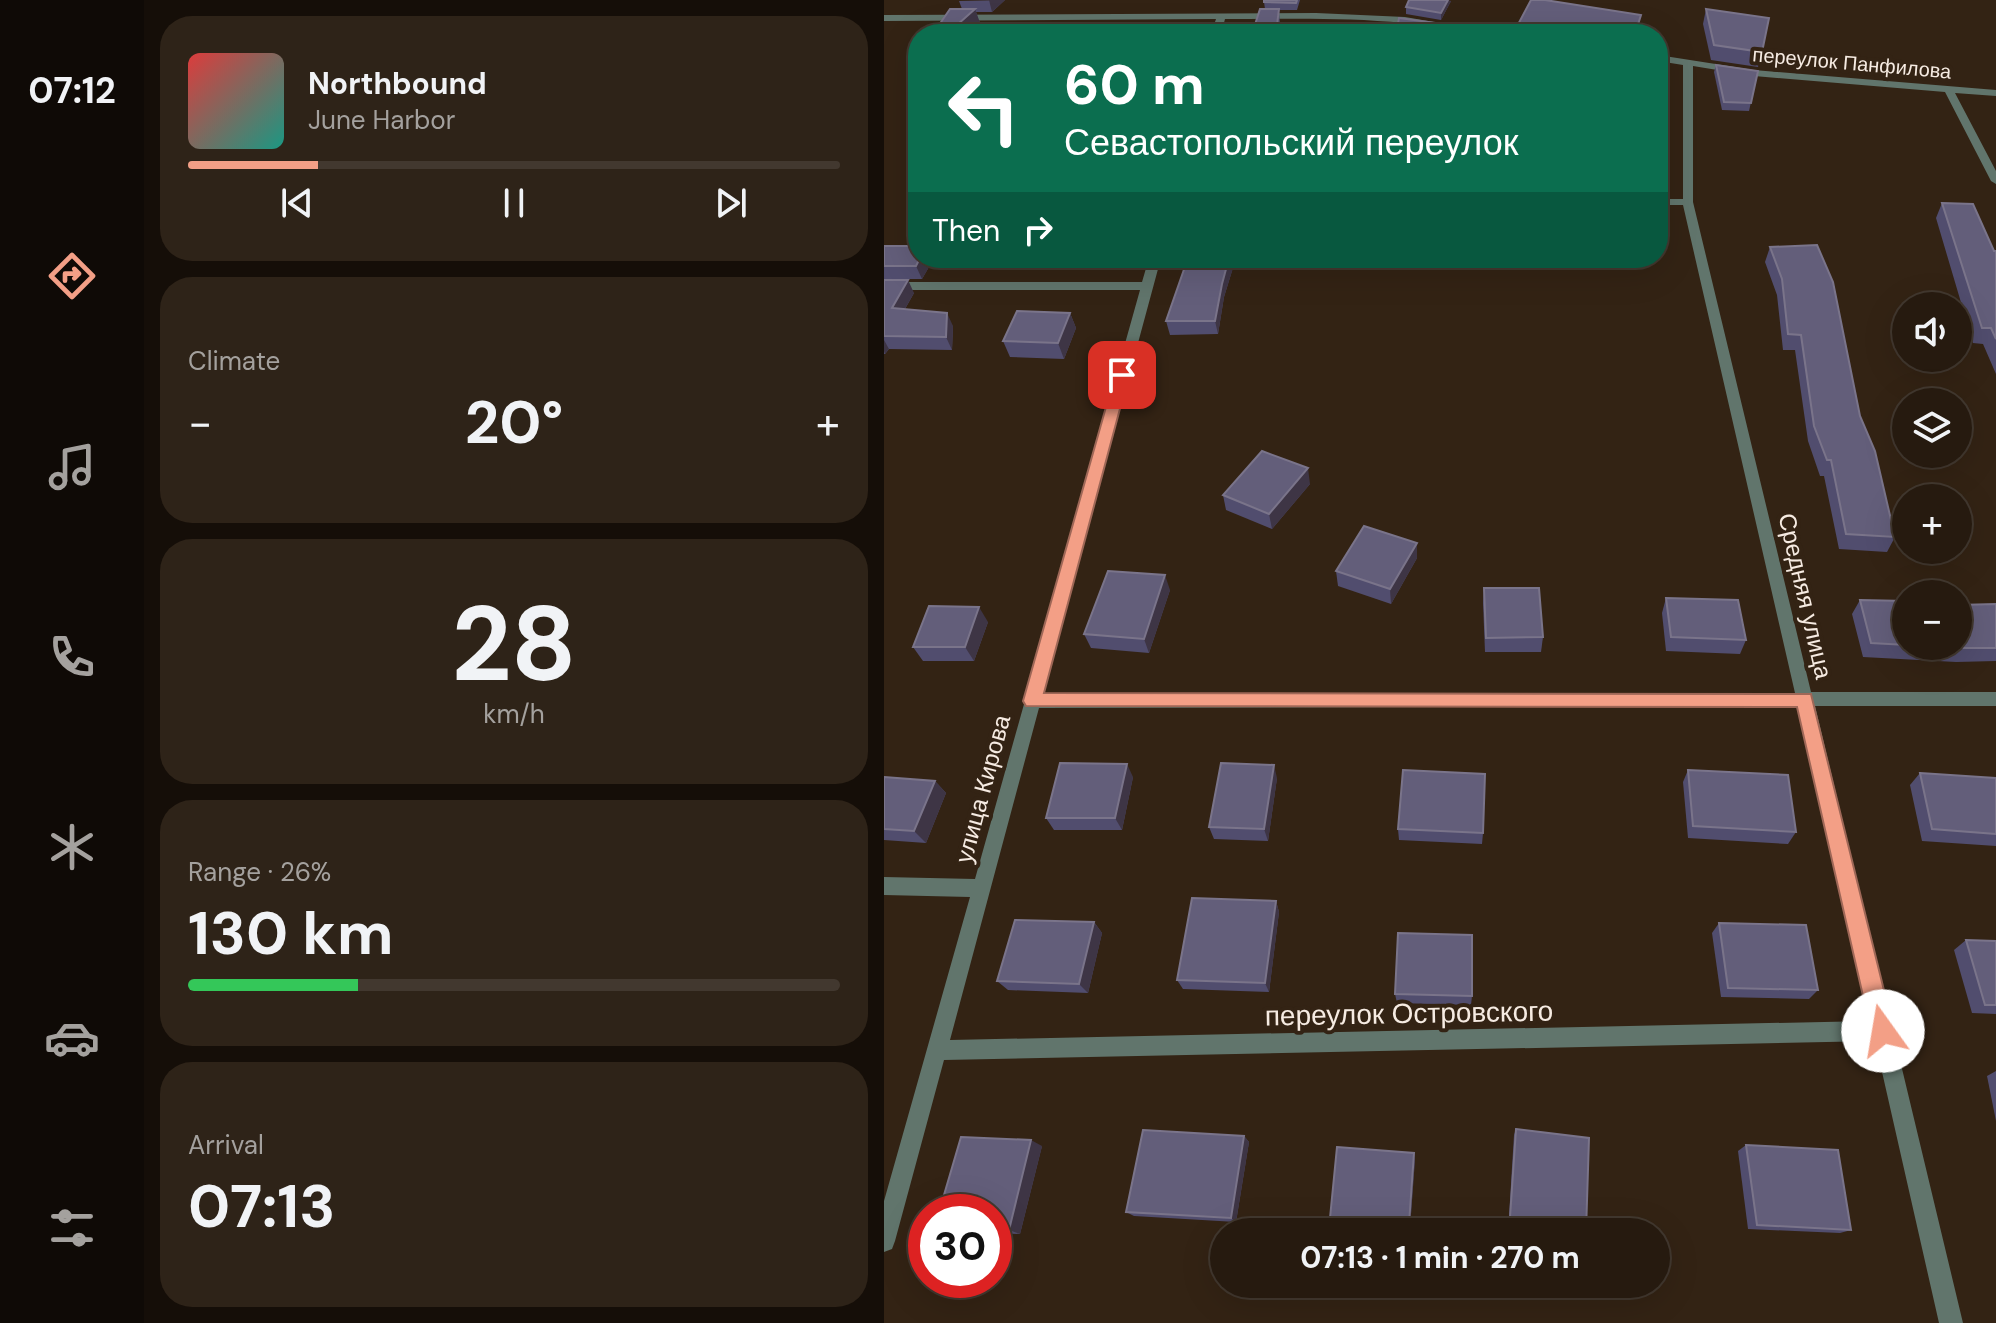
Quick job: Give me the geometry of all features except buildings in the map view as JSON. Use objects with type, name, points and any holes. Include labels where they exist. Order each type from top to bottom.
[{"type":"street","points":[[1219,24],[1221,16]]},
{"type":"street","points":[[884,18],[1316,16],[1432,24]]},
{"type":"street","name":"переулок Панфилова","points":[[1668,60],[1754,73],[1996,93]]},
{"type":"street","name":"Средняя улица","points":[[1688,63],[1688,202],[1951,1323]]},
{"type":"street","points":[[1949,90],[1996,181]]},
{"type":"street","points":[[1668,202],[1688,202]]},
{"type":"street","name":"улица Кирова","points":[[884,1241],[1152,268]]},
{"type":"street","points":[[884,286],[1147,286]]},
{"type":"street","points":[[1033,701],[1996,699]]},
{"type":"street","points":[[884,886],[981,888]]},
{"type":"street","name":"переулок Островского","points":[[936,1050],[1883,1031]]},
{"type":"route","points":[[1122,375],[1033,701],[1805,700],[1883,1031]]}]
